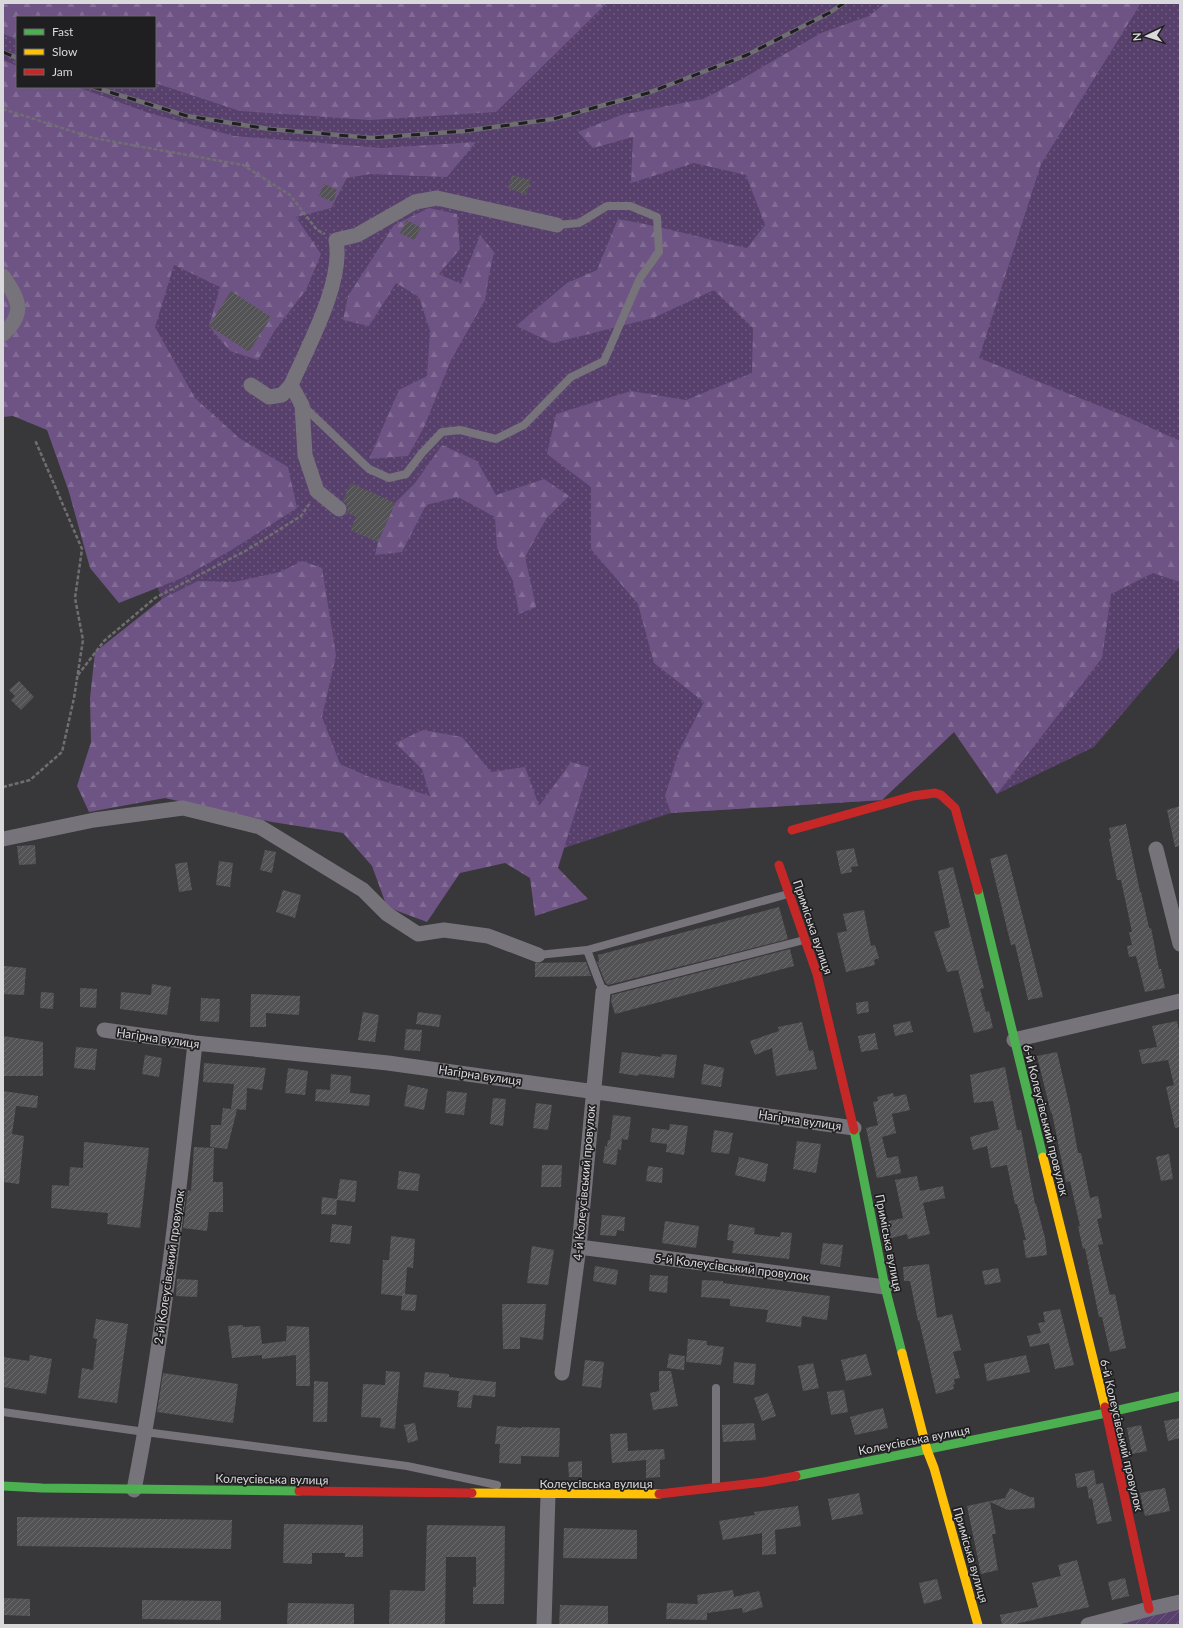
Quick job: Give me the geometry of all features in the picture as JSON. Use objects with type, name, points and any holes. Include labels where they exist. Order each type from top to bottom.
[{"type":"street","points":[[251,385],[269,397],[282,395],[291,385],[331,292],[338,252],[336,240],[357,235],[415,202],[437,198],[557,225]]},
{"type":"street","points":[[3,276],[18,301],[17,316],[3,334]]},
{"type":"street","points":[[291,385],[302,405],[305,455],[317,491],[339,509]]},
{"type":"street","name":"6-й Колеусівський провулок","points":[[792,830],[913,796],[934,793],[941,795],[955,808],[977,887],[1106,1413],[1149,1609]]},
{"type":"street","points":[[3,839],[94,820],[183,808],[260,827],[363,890],[387,914],[418,934],[444,930],[488,936],[538,955]]},
{"type":"street","points":[[1156,849],[1180,944]]},
{"type":"street","name":"Приміська вулиця","points":[[779,865],[817,974],[854,1128],[885,1287],[927,1450],[934,1468],[978,1625]]},
{"type":"street","name":"4-й Колеусівський провулок","points":[[562,1373],[579,1247],[603,992]]},
{"type":"street","points":[[1014,1040],[1180,1001]]},
{"type":"street","name":"Нагірна вулиця","points":[[104,1030],[195,1043],[388,1063],[593,1090],[854,1128]]},
{"type":"street","name":"2-й Колеусівський провулок","points":[[134,1490],[145,1432],[176,1219],[195,1043]]},
{"type":"street","name":"5-й Колеусівський провулок","points":[[579,1247],[885,1287]]},
{"type":"street","name":"Колеусівська вулиця","points":[[3,1486],[134,1490],[650,1495],[764,1482],[1106,1413],[1180,1396]]},
{"type":"street","points":[[544,1625],[548,1495]]},
{"type":"street","points":[[1088,1625],[1180,1602]]},
{"type":"lane","points":[[302,405],[369,469],[389,478],[406,474],[442,432],[460,430],[496,439],[524,425],[572,377],[604,361],[640,278],[658,252],[657,217],[630,206],[607,206],[579,223],[557,225]]},
{"type":"lane","points":[[538,955],[586,950],[789,894]]},
{"type":"lane","points":[[586,950],[603,992],[805,940]]},
{"type":"lane","points":[[716,1388],[716,1488]]},
{"type":"lane","points":[[3,1412],[408,1466],[548,1495]]},
{"type":"path","points":[[3,108],[93,138],[243,166],[290,195],[318,230],[336,240]]},
{"type":"path","points":[[3,787],[30,780],[62,752],[74,698],[83,640],[75,598],[82,549],[35,440]]},
{"type":"path","points":[[78,675],[104,641],[154,598],[247,550],[301,516],[317,491]]},
{"type":"shaded area","points":[[3,3],[1180,3],[1180,646],[1094,747],[997,794],[954,732],[882,800],[671,813],[552,852],[219,779],[74,325],[3,254]]},
{"type":"shaded area","points":[[1180,1608],[1180,1625],[1116,1625]]},
{"type":"green space","points":[[3,3],[607,3],[496,112],[370,120],[240,111],[156,83],[156,16],[16,16],[16,39],[3,34]]},
{"type":"green space","points":[[885,3],[1141,3],[1041,164],[979,358],[1125,416],[1180,441],[1180,582],[1153,573],[1111,594],[1102,658],[997,794],[954,732],[882,800],[671,813],[665,796],[679,751],[704,702],[654,663],[638,604],[591,549],[591,487],[547,454],[556,414],[631,391],[686,400],[752,373],[753,328],[714,290],[653,318],[553,343],[516,326],[567,283],[597,270],[618,219],[651,225],[747,248],[765,225],[746,175],[694,163],[631,183],[633,137],[593,148],[578,132],[621,115],[703,99],[742,79],[821,33],[869,16]]},
{"type":"green space","points":[[3,60],[16,66],[16,88],[80,88],[149,113],[234,136],[382,148],[476,142],[447,177],[370,174],[347,178],[331,208],[296,217],[321,254],[306,290],[275,330],[258,360],[230,351],[209,326],[220,287],[174,265],[155,327],[195,398],[239,438],[288,467],[297,508],[233,549],[182,578],[119,603],[90,568],[69,492],[47,430],[13,416],[3,417]]},
{"type":"green space","points":[[429,208],[457,214],[460,249],[439,274],[461,284],[480,235],[494,252],[485,300],[451,360],[424,427],[408,456],[369,459],[399,390],[427,376],[430,331],[419,297],[396,283],[369,326],[343,320],[348,296],[394,225]]},
{"type":"green space","points":[[442,445],[477,461],[496,495],[544,479],[569,496],[546,519],[525,557],[536,607],[519,614],[513,581],[497,548],[495,517],[458,497],[426,505],[402,552],[375,555],[378,542],[395,503],[415,483]]},
{"type":"green space","points":[[302,561],[322,568],[336,655],[322,717],[340,764],[367,776],[430,796],[422,769],[395,743],[423,730],[462,737],[491,772],[525,767],[539,806],[571,762],[589,767],[558,868],[588,899],[535,916],[530,878],[505,863],[460,873],[427,922],[387,907],[372,866],[343,833],[272,822],[165,798],[89,812],[77,786],[91,742],[90,698],[95,652],[162,599],[198,581],[234,582],[280,572]]},
{"type":"building","points":[[512,175],[531,180],[526,195],[508,188]]},
{"type":"building","points":[[324,184],[337,190],[333,202],[319,196]]},
{"type":"building","points":[[407,220],[421,228],[414,240],[400,233]]},
{"type":"building","points":[[231,291],[271,317],[249,352],[209,326]]},
{"type":"building","points":[[351,483],[395,503],[378,542],[350,530],[356,517],[347,513],[348,506],[343,500]]},
{"type":"building","points":[[19,681],[34,697],[21,710],[11,700],[15,696],[9,690]]},
{"type":"building","points":[[1180,806],[1180,846],[1175,847],[1167,810]]},
{"type":"building","points":[[1126,824],[1140,892],[1149,928],[1151,928],[1159,969],[1161,969],[1165,988],[1145,992],[1136,956],[1129,957],[1127,946],[1132,945],[1129,932],[1132,932],[1121,880],[1117,880],[1109,839],[1111,838],[1109,828]]},
{"type":"building","points":[[35,845],[36,864],[19,865],[17,846]]},
{"type":"building","points":[[854,848],[858,866],[851,867],[852,872],[841,874],[836,851]]},
{"type":"building","points":[[265,850],[276,852],[272,873],[260,870]]},
{"type":"building","points":[[1007,854],[1043,997],[1028,1000],[1015,944],[1011,945],[990,859]]},
{"type":"building","points":[[219,861],[233,863],[230,887],[216,885]]},
{"type":"building","points":[[187,862],[192,890],[179,892],[175,864]]},
{"type":"building","points":[[953,867],[984,988],[980,989],[986,1012],[989,1011],[993,1028],[974,1033],[958,970],[947,972],[934,932],[950,927],[938,871]]},
{"type":"building","points":[[283,890],[301,895],[295,918],[276,912]]},
{"type":"building","points":[[779,907],[788,939],[608,985],[605,982],[597,962],[599,962],[598,955]]},
{"type":"building","points":[[864,910],[871,946],[875,945],[879,958],[874,960],[875,965],[846,972],[837,933],[847,931],[843,914]]},
{"type":"building","points":[[790,949],[794,966],[615,1014],[611,1001],[612,995]]},
{"type":"building","points":[[586,962],[591,976],[535,977],[535,963]]},
{"type":"building","points":[[4,966],[26,968],[24,995],[3,994]]},
{"type":"building","points":[[152,984],[171,987],[167,1015],[120,1009],[121,992],[151,995]]},
{"type":"building","points":[[80,988],[97,989],[96,1008],[80,1007]]},
{"type":"building","points":[[41,992],[54,993],[53,1009],[40,1008]]},
{"type":"building","points":[[251,994],[300,996],[299,1015],[266,1013],[266,1027],[250,1027]]},
{"type":"building","points":[[201,998],[220,999],[219,1022],[200,1021]]},
{"type":"building","points":[[868,1001],[869,1012],[857,1014],[856,1003]]},
{"type":"building","points":[[363,1012],[379,1015],[375,1042],[358,1040]]},
{"type":"building","points":[[418,1012],[441,1015],[439,1027],[416,1024]]},
{"type":"building","points":[[910,1021],[913,1032],[895,1036],[893,1025]]},
{"type":"building","points":[[1177,1021],[1180,1036],[1180,1127],[1175,1128],[1166,1087],[1174,1085],[1168,1060],[1142,1064],[1139,1050],[1157,1047],[1152,1026]]},
{"type":"building","points":[[802,1022],[809,1051],[813,1050],[817,1069],[776,1076],[772,1048],[755,1055],[750,1041],[779,1031],[778,1027]]},
{"type":"building","points":[[406,1029],[422,1030],[420,1051],[404,1050]]},
{"type":"building","points":[[875,1033],[878,1049],[861,1052],[858,1036]]},
{"type":"building","points":[[3,1036],[43,1042],[43,1076],[3,1076]]},
{"type":"building","points":[[76,1047],[97,1049],[95,1070],[74,1068]]},
{"type":"building","points":[[622,1052],[661,1057],[662,1054],[677,1055],[674,1078],[639,1074],[638,1076],[619,1073]]},
{"type":"building","points":[[1057,1052],[1070,1108],[1078,1153],[1081,1153],[1090,1198],[1098,1196],[1102,1218],[1097,1219],[1103,1244],[1098,1245],[1110,1295],[1115,1294],[1126,1348],[1110,1352],[1102,1317],[1099,1317],[1085,1248],[1083,1249],[1078,1226],[1080,1226],[1070,1181],[1066,1182],[1052,1113],[1037,1056]]},
{"type":"building","points":[[145,1055],[162,1058],[159,1077],[142,1074]]},
{"type":"building","points":[[204,1063],[266,1068],[262,1090],[247,1088],[246,1110],[234,1109],[237,1110],[227,1149],[210,1147],[211,1125],[221,1125],[223,1108],[231,1109],[234,1084],[203,1082]]},
{"type":"building","points":[[704,1064],[724,1068],[721,1087],[701,1084]]},
{"type":"building","points":[[1005,1067],[1017,1130],[1021,1130],[1035,1204],[1045,1238],[1047,1255],[1026,1258],[1023,1240],[1026,1240],[1017,1204],[1015,1204],[1007,1165],[991,1168],[987,1146],[973,1150],[970,1137],[999,1129],[993,1101],[974,1103],[970,1075]]},
{"type":"building","points":[[288,1068],[308,1071],[305,1095],[285,1093]]},
{"type":"building","points":[[331,1074],[351,1076],[350,1093],[370,1095],[369,1106],[315,1101],[316,1089],[330,1090]]},
{"type":"building","points":[[408,1085],[428,1089],[424,1110],[404,1106]]},
{"type":"building","points":[[3,1091],[38,1096],[37,1108],[16,1106],[12,1134],[24,1136],[19,1184],[3,1182]]},
{"type":"building","points":[[447,1091],[467,1093],[464,1115],[445,1113]]},
{"type":"building","points":[[893,1093],[894,1097],[906,1094],[910,1110],[892,1114],[896,1133],[882,1137],[887,1158],[898,1156],[901,1173],[877,1178],[866,1128],[878,1125],[873,1102],[878,1101],[877,1097]]},
{"type":"building","points":[[493,1098],[506,1099],[503,1126],[490,1124]]},
{"type":"building","points":[[536,1103],[552,1105],[548,1130],[533,1128]]},
{"type":"building","points":[[613,1115],[631,1117],[628,1140],[622,1139],[621,1150],[618,1149],[616,1165],[603,1163],[605,1146],[607,1147],[608,1140],[610,1140]]},
{"type":"building","points":[[670,1124],[688,1126],[684,1155],[666,1152],[667,1144],[650,1142],[652,1128],[669,1130]]},
{"type":"building","points":[[714,1130],[733,1133],[729,1154],[711,1152]]},
{"type":"building","points":[[797,1141],[821,1144],[816,1173],[793,1169]]},
{"type":"building","points":[[84,1142],[149,1148],[140,1228],[107,1224],[108,1213],[51,1208],[52,1185],[69,1186],[70,1167],[83,1168]]},
{"type":"building","points":[[194,1147],[214,1148],[213,1182],[223,1182],[223,1212],[209,1212],[207,1231],[183,1228],[188,1190],[191,1191]]},
{"type":"building","points":[[1169,1154],[1173,1179],[1161,1181],[1156,1157]]},
{"type":"building","points":[[739,1157],[768,1164],[765,1182],[735,1175]]},
{"type":"building","points":[[542,1165],[562,1165],[561,1187],[541,1187]]},
{"type":"building","points":[[648,1166],[663,1168],[662,1183],[646,1181]]},
{"type":"building","points":[[399,1171],[420,1174],[418,1191],[397,1189]]},
{"type":"building","points":[[917,1176],[920,1191],[943,1186],[945,1198],[923,1203],[930,1234],[908,1239],[907,1234],[888,1239],[885,1222],[903,1218],[895,1180]]},
{"type":"building","points":[[340,1179],[357,1181],[355,1202],[337,1200],[336,1215],[321,1214],[322,1197],[337,1199]]},
{"type":"building","points":[[602,1215],[625,1217],[624,1231],[617,1230],[616,1236],[600,1235]]},
{"type":"building","points":[[665,1221],[699,1226],[696,1248],[662,1243]]},
{"type":"building","points":[[332,1224],[352,1226],[350,1244],[330,1242]]},
{"type":"building","points":[[729,1224],[755,1228],[754,1234],[780,1237],[781,1232],[792,1233],[789,1259],[732,1253],[734,1241],[727,1240]]},
{"type":"building","points":[[391,1236],[415,1239],[413,1268],[407,1267],[405,1294],[417,1295],[415,1311],[401,1310],[402,1296],[381,1294],[383,1260],[389,1260]]},
{"type":"building","points":[[823,1243],[843,1245],[840,1267],[820,1264]]},
{"type":"building","points":[[532,1246],[554,1250],[548,1285],[527,1283]]},
{"type":"building","points":[[929,1264],[937,1318],[952,1314],[961,1350],[953,1352],[960,1378],[954,1379],[954,1389],[936,1394],[910,1281],[904,1281],[903,1267]]},
{"type":"building","points":[[595,1266],[618,1270],[616,1285],[593,1281]]},
{"type":"building","points":[[998,1268],[1001,1282],[985,1285],[982,1271]]},
{"type":"building","points":[[650,1275],[668,1276],[667,1293],[649,1291]]},
{"type":"building","points":[[177,1279],[198,1280],[197,1297],[176,1296]]},
{"type":"building","points":[[702,1280],[723,1281],[723,1283],[830,1296],[827,1320],[802,1316],[801,1327],[766,1322],[768,1310],[730,1306],[730,1299],[701,1297]]},
{"type":"building","points":[[502,1304],[546,1304],[543,1340],[520,1337],[520,1349],[503,1349]]},
{"type":"building","points":[[1060,1309],[1074,1365],[1055,1369],[1049,1343],[1030,1347],[1027,1336],[1041,1333],[1038,1323],[1045,1322],[1043,1312]]},
{"type":"building","points":[[96,1319],[128,1324],[117,1403],[78,1398],[82,1368],[93,1370],[97,1339],[93,1338]]},
{"type":"building","points":[[243,1325],[243,1327],[260,1326],[262,1344],[286,1341],[287,1326],[309,1327],[310,1386],[296,1386],[296,1355],[262,1359],[262,1355],[232,1358],[228,1326]]},
{"type":"building","points":[[688,1339],[707,1341],[707,1345],[724,1347],[721,1365],[686,1362]]},
{"type":"building","points":[[669,1354],[685,1356],[684,1370],[667,1368]]},
{"type":"building","points":[[866,1354],[872,1375],[846,1381],[841,1360]]},
{"type":"building","points":[[30,1355],[52,1359],[46,1394],[3,1387],[3,1357],[29,1361]]},
{"type":"building","points":[[1026,1355],[1030,1372],[987,1381],[984,1364]]},
{"type":"building","points":[[585,1360],[604,1362],[601,1388],[582,1386]]},
{"type":"building","points":[[734,1362],[756,1364],[754,1385],[733,1383]]},
{"type":"building","points":[[813,1363],[819,1388],[803,1391],[798,1366]]},
{"type":"building","points":[[386,1371],[400,1372],[395,1429],[380,1427],[381,1418],[361,1417],[363,1384],[385,1385]]},
{"type":"building","points":[[659,1371],[671,1371],[678,1406],[653,1410],[650,1393],[659,1391]]},
{"type":"building","points":[[425,1372],[449,1374],[449,1377],[496,1382],[495,1397],[473,1395],[471,1408],[457,1407],[459,1391],[423,1387]]},
{"type":"building","points":[[163,1373],[238,1384],[233,1423],[157,1412]]},
{"type":"building","points":[[314,1381],[328,1382],[327,1422],[313,1422]]},
{"type":"building","points":[[844,1390],[848,1412],[831,1415],[827,1392]]},
{"type":"building","points":[[768,1393],[776,1416],[762,1421],[754,1398]]},
{"type":"building","points":[[883,1408],[888,1428],[855,1435],[850,1417]]},
{"type":"building","points":[[1180,1418],[1180,1438],[1168,1441],[1164,1421]]},
{"type":"building","points":[[415,1423],[418,1440],[408,1443],[404,1425]]},
{"type":"building","points":[[754,1423],[756,1440],[723,1442],[722,1425]]},
{"type":"building","points":[[1141,1425],[1147,1451],[1132,1454],[1127,1428]]},
{"type":"building","points":[[497,1426],[522,1428],[560,1428],[559,1457],[521,1456],[521,1464],[499,1463],[500,1444],[495,1444]]},
{"type":"building","points":[[627,1433],[628,1451],[664,1449],[665,1459],[660,1460],[660,1477],[646,1478],[646,1460],[612,1463],[610,1434]]},
{"type":"building","points":[[582,1461],[582,1477],[569,1477],[568,1462]]},
{"type":"building","points":[[1094,1470],[1096,1484],[1077,1488],[1075,1474]]},
{"type":"building","points":[[1103,1483],[1112,1521],[1097,1524],[1092,1498],[1089,1499],[1087,1486]]},
{"type":"building","points":[[1010,1488],[1030,1497],[1034,1497],[1035,1508],[1008,1510],[990,1502],[996,1534],[992,1534],[998,1570],[981,1574],[967,1506],[1005,1498]]},
{"type":"building","points":[[1165,1488],[1170,1511],[1145,1516],[1140,1493]]},
{"type":"building","points":[[859,1493],[863,1514],[832,1520],[828,1499]]},
{"type":"building","points":[[798,1506],[801,1526],[775,1530],[776,1554],[762,1555],[762,1533],[723,1540],[719,1521],[755,1515],[754,1512]]},
{"type":"building","points":[[17,1517],[232,1520],[231,1549],[17,1546]]},
{"type":"building","points":[[284,1524],[363,1525],[363,1557],[345,1557],[345,1553],[312,1553],[312,1564],[283,1563]]},
{"type":"building","points":[[427,1525],[505,1526],[504,1604],[473,1604],[473,1587],[476,1587],[476,1557],[446,1557],[445,1625],[389,1625],[390,1590],[425,1591]]},
{"type":"building","points":[[564,1528],[637,1530],[637,1559],[563,1558]]},
{"type":"building","points":[[1077,1560],[1089,1607],[1011,1625],[1002,1625],[1000,1615],[1038,1607],[1032,1583],[1061,1576],[1058,1565]]},
{"type":"building","points":[[1125,1578],[1129,1596],[1112,1600],[1108,1582]]},
{"type":"building","points":[[937,1579],[942,1599],[924,1604],[919,1583]]},
{"type":"building","points":[[733,1590],[734,1597],[759,1591],[763,1607],[743,1613],[742,1608],[707,1613],[707,1620],[666,1619],[667,1603],[698,1604],[697,1595]]},
{"type":"building","points":[[3,1598],[30,1599],[30,1616],[3,1615]]},
{"type":"building","points":[[142,1600],[221,1601],[221,1620],[142,1619]]},
{"type":"building","points":[[288,1603],[354,1604],[354,1625],[287,1625]]},
{"type":"building","points":[[560,1605],[608,1606],[608,1625],[559,1625]]},
{"type":"railway","points":[[96,88],[187,116],[269,129],[372,138],[465,131],[553,119],[648,93],[747,55],[829,13],[844,3]]},
{"type":"railway","points":[[3,52],[16,58]]},
{"type":"traffic: fast","points":[[978,890],[1043,1157]]},
{"type":"traffic: fast","points":[[854,1130],[885,1287],[902,1353]]},
{"type":"traffic: fast","points":[[796,1476],[1106,1413],[1180,1396]]},
{"type":"traffic: fast","points":[[3,1486],[42,1488],[299,1491]]},
{"type":"traffic: slow","points":[[1043,1157],[1105,1407]]},
{"type":"traffic: slow","points":[[902,1353],[927,1450],[934,1468],[978,1625]]},
{"type":"traffic: slow","points":[[472,1493],[659,1494]]},
{"type":"traffic: jam","points":[[792,830],[913,796],[935,793],[941,795],[955,808],[978,890]]},
{"type":"traffic: jam","points":[[779,865],[817,974],[854,1130]]},
{"type":"traffic: jam","points":[[1105,1407],[1149,1609]]},
{"type":"traffic: jam","points":[[659,1494],[764,1482],[796,1476]]},
{"type":"traffic: jam","points":[[299,1491],[472,1493]]}]
